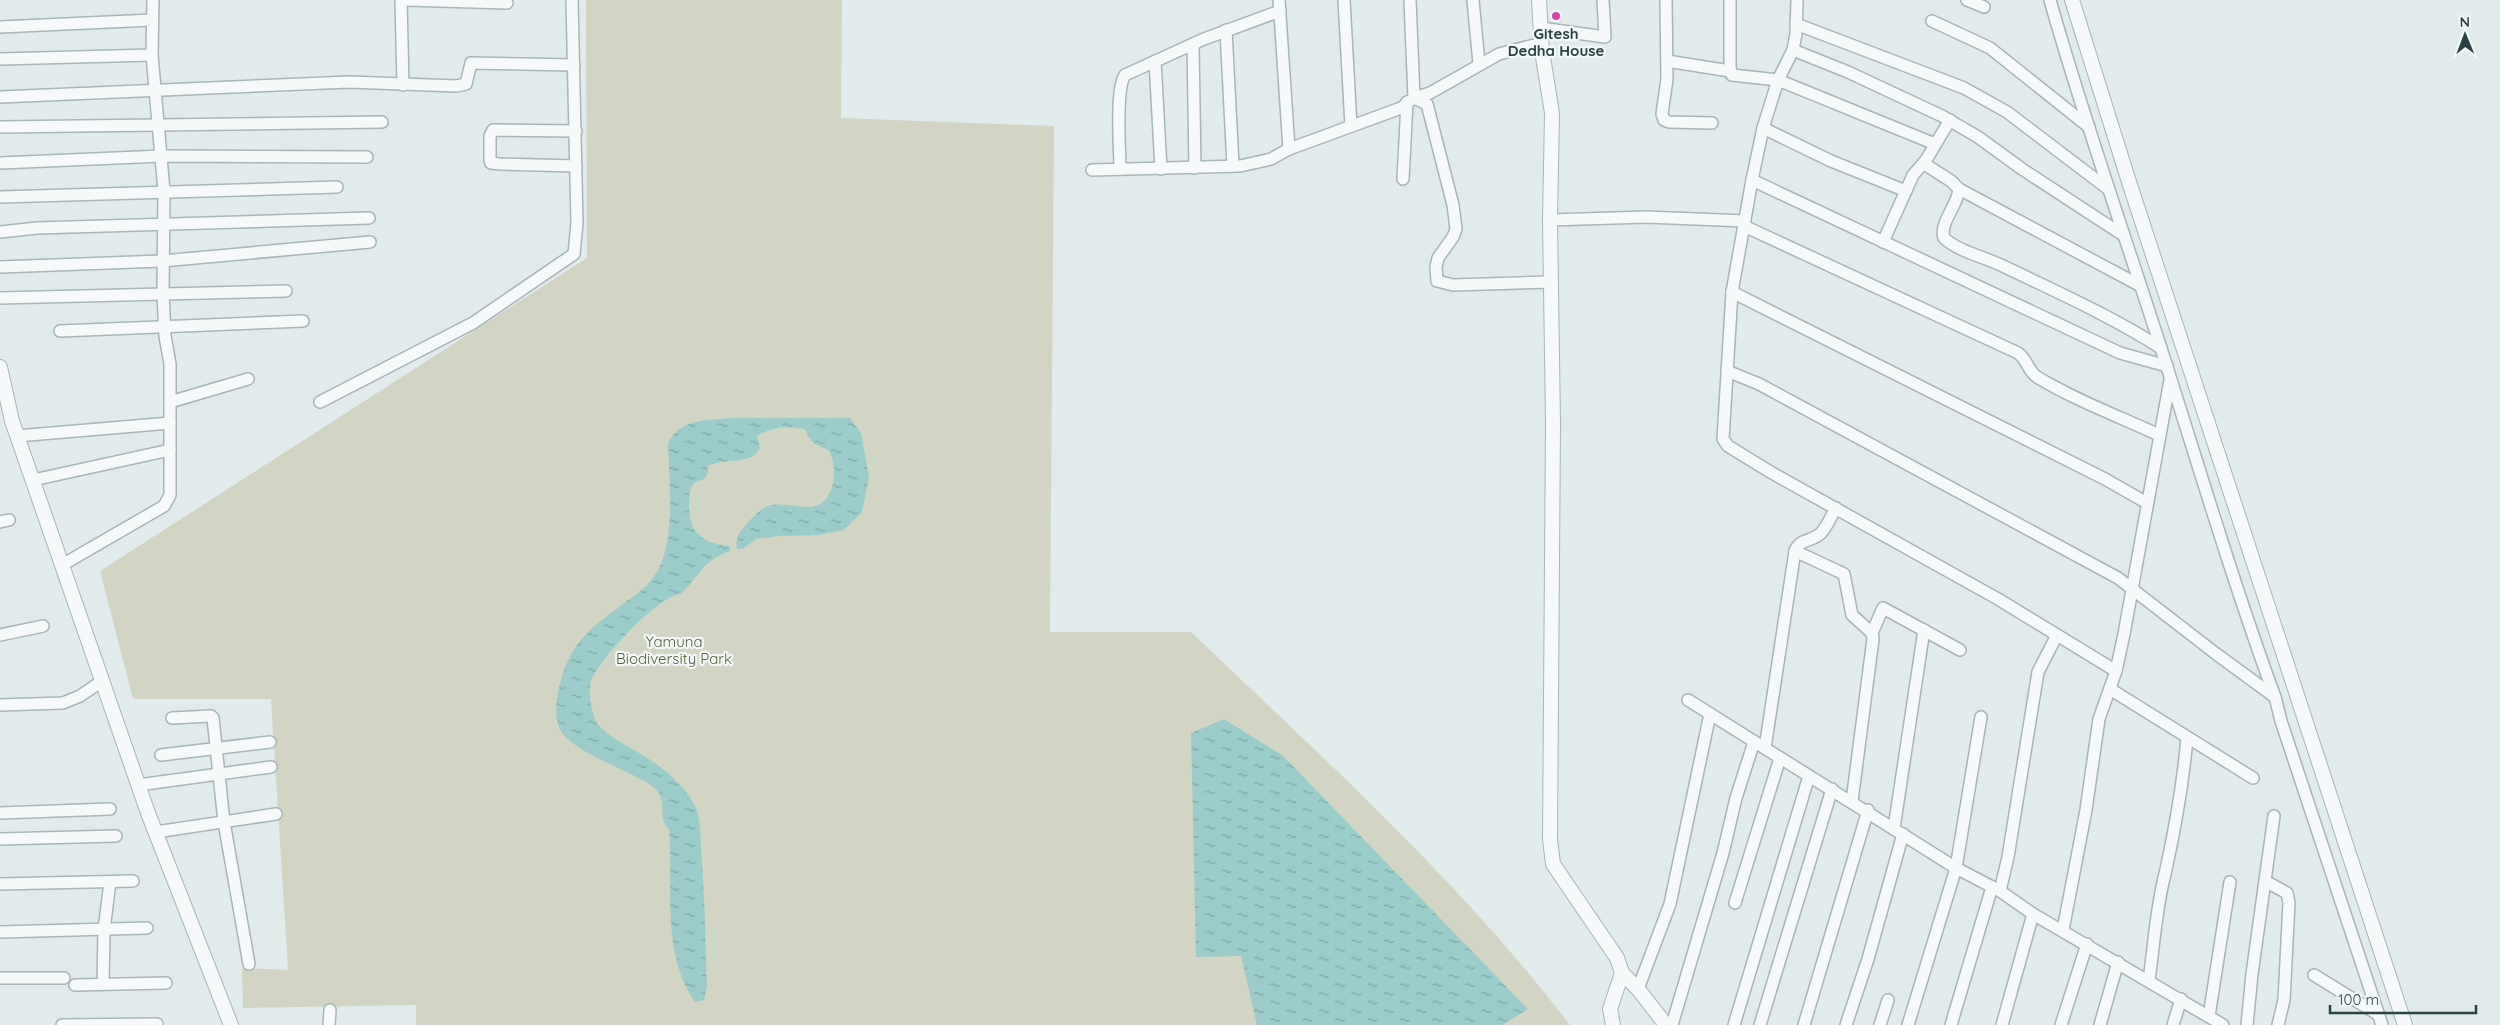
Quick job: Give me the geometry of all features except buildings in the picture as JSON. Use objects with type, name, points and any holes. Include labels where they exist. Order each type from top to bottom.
[{"type":"street","points":[[62,565],[164,506],[168,500],[170,490],[169,354],[164,326],[162,261],[164,191],[160,124],[152,54],[154,28],[152,20],[153,0]]},
{"type":"street","points":[[401,0],[403,85]]},
{"type":"street","points":[[406,0],[507,3]]},
{"type":"street","points":[[320,402],[473,323],[574,254],[576,240],[576,132],[572,0]]},
{"type":"street","points":[[1344,0],[1351,126]]},
{"type":"street","points":[[1403,179],[1411,100],[1410,0]]},
{"type":"street","points":[[1473,0],[1479,64]]},
{"type":"street","points":[[1539,0],[1542,43],[1552,113],[1550,220],[1553,423],[1550,839],[1553,864],[1617,958],[1622,973],[1638,989],[1666,1025]]},
{"type":"street","points":[[1541,28],[1606,37],[1603,0]]},
{"type":"street","points":[[1666,0],[1667,79],[1662,114],[1664,120],[1712,123]]},
{"type":"street","points":[[1730,0],[1730,71]]},
{"type":"street","points":[[1797,0],[1793,50],[1778,80],[1763,128],[1732,292],[1723,439],[1728,446],[2056,634],[2116,671]]},
{"type":"street","points":[[1967,0],[1984,8]]},
{"type":"street","points":[[2050,0],[2107,188],[2167,366],[2223,548],[2275,697],[2281,721],[2380,1020]]},
{"type":"street","points":[[2072,0],[2130,185],[2405,1025]]},
{"type":"street","points":[[1120,169],[1121,80],[1125,75],[1280,6],[1289,149]]},
{"type":"street","points":[[0,27],[152,20]]},
{"type":"street","points":[[1932,21],[1990,48],[2089,127]]},
{"type":"street","points":[[1796,24],[1964,88],[2007,112],[2107,188]]},
{"type":"street","points":[[1226,30],[1233,166]]},
{"type":"street","points":[[1092,170],[1233,166],[1271,159],[1289,149],[1401,108],[1411,100],[1430,93],[1499,54],[1542,43]]},
{"type":"street","points":[[1193,44],[1196,168]]},
{"type":"street","points":[[1793,50],[1848,72],[1950,120],[1978,137],[2022,170],[2123,235]]},
{"type":"street","points":[[0,59],[152,54]]},
{"type":"street","points":[[1155,61],[1161,169]]},
{"type":"street","points":[[1667,61],[1730,71],[1735,76],[1778,80],[1935,144]]},
{"type":"street","points":[[0,98],[350,82],[464,86],[468,81],[470,65],[474,62],[574,65]]},
{"type":"street","points":[[1411,100],[1427,104],[1454,216],[1454,237],[1438,258],[1436,267],[1437,281],[1453,285],[1551,282]]},
{"type":"street","points":[[1883,242],[1914,175],[1926,160],[1950,120]]},
{"type":"street","points":[[0,127],[382,122]]},
{"type":"street","points":[[1763,128],[1831,161],[1906,191]]},
{"type":"street","points":[[576,132],[493,130],[490,136],[490,160],[494,164],[576,166]]},
{"type":"street","points":[[0,163],[162,156],[367,157]]},
{"type":"street","points":[[1926,160],[1926,165],[1929,168],[1951,181],[1959,189],[2139,285]]},
{"type":"street","points":[[1752,180],[2120,353],[2167,366]]},
{"type":"street","points":[[0,197],[337,187]]},
{"type":"street","points":[[1959,189],[1943,234],[1951,244],[1984,257],[2126,326],[2161,348]]},
{"type":"street","points":[[1550,220],[1646,217],[1744,224],[2018,353],[2024,358],[2029,370],[2035,376],[2159,435]]},
{"type":"street","points":[[0,232],[37,228],[369,218]]},
{"type":"street","points":[[0,267],[162,261],[370,242]]},
{"type":"street","points":[[0,298],[286,291]]},
{"type":"street","points":[[1732,292],[2105,479],[2147,503]]},
{"type":"street","points":[[60,331],[164,326],[277,324],[303,321]]},
{"type":"street","points":[[0,367],[17,436],[138,785],[231,1025]]},
{"type":"street","points":[[1727,371],[1767,388],[2118,578],[2275,697]]},
{"type":"street","points":[[2063,930],[2086,810],[2098,719],[2116,671],[2170,378]]},
{"type":"street","points":[[170,402],[248,379]]},
{"type":"street","points":[[17,436],[170,423]]},
{"type":"street","points":[[33,480],[170,450]]},
{"type":"street","points":[[1672,1025],[1723,853],[1736,798],[1759,745],[1795,551],[1798,544],[1802,541],[1819,535],[1836,508]]},
{"type":"street","points":[[1795,551],[1844,574],[1852,616],[1872,633]]},
{"type":"street","points":[[1852,801],[1873,646],[1872,633],[1883,608],[1960,650]]},
{"type":"street","points":[[0,635],[43,626]]},
{"type":"street","points":[[1846,1025],[1868,959],[1899,831],[1924,630]]},
{"type":"street","points":[[1951,1025],[2008,857],[2038,672],[2056,634]]},
{"type":"street","points":[[0,705],[69,701],[102,681]]},
{"type":"street","points":[[2110,689],[2253,778]]},
{"type":"street","points":[[1688,700],[1809,776],[1868,810],[1956,868],[1996,889],[2033,914],[2149,980],[2215,1022],[2230,882]]},
{"type":"street","points":[[1638,989],[1670,904],[1710,714]]},
{"type":"street","points":[[172,718],[211,716],[224,822],[249,964]]},
{"type":"street","points":[[1908,1025],[1956,868],[1981,717]]},
{"type":"street","points":[[2149,980],[2164,874],[2170,855],[2183,786],[2188,738]]},
{"type":"street","points":[[161,754],[270,742]]},
{"type":"street","points":[[1735,903],[1780,758]]},
{"type":"street","points":[[138,785],[271,767]]},
{"type":"street","points":[[1734,1025],[1809,776]]},
{"type":"street","points":[[1760,1025],[1832,789]]},
{"type":"street","points":[[0,813],[110,810]]},
{"type":"street","points":[[1804,1025],[1868,810]]},
{"type":"street","points":[[156,832],[276,814]]},
{"type":"street","points":[[2248,1025],[2252,974],[2274,816]]},
{"type":"street","points":[[0,839],[116,836]]},
{"type":"street","points":[[0,884],[133,881]]},
{"type":"street","points":[[2265,881],[2287,893],[2289,903],[2284,1000],[2278,1025]]},
{"type":"street","points":[[104,984],[104,930],[110,882]]},
{"type":"street","points":[[2002,1025],[2033,914]]},
{"type":"street","points":[[0,932],[146,928]]},
{"type":"street","points":[[2061,1025],[2087,944]]},
{"type":"street","points":[[2100,1025],[2118,962]]},
{"type":"street","points":[[1613,1025],[1610,1009],[1622,973]]},
{"type":"street","points":[[2314,975],[2380,1020]]},
{"type":"street","points":[[0,978],[64,978]]},
{"type":"street","points":[[76,985],[166,984]]},
{"type":"street","points":[[2173,1025],[2181,999]]},
{"type":"street","points":[[1880,1025],[1888,1000]]},
{"type":"street","points":[[329,1025],[330,1010]]},
{"type":"street","points":[[62,1025],[157,1024]]},
{"type":"green space","name":"Yamuna Biodiversity Park","points":[[586,0],[842,0],[841,118],[1054,126],[1050,632],[1191,632],[1339,773],[1436,870],[1527,972],[1570,1025],[416,1025],[416,1005],[243,1008],[242,968],[288,970],[271,699],[133,699],[100,571],[587,258]]},
{"type":"water","points":[[733,418],[850,418],[861,433],[869,477],[862,512],[844,530],[818,535],[778,536],[756,539],[743,549],[737,549],[737,539],[740,533],[757,513],[766,507],[785,505],[813,507],[827,498],[834,478],[831,455],[829,450],[812,441],[806,430],[781,428],[757,436],[760,448],[756,454],[744,459],[715,463],[708,466],[704,479],[693,484],[690,490],[689,513],[691,522],[699,535],[712,543],[730,546],[730,551],[707,564],[681,594],[671,597],[645,616],[617,644],[596,671],[591,681],[591,705],[598,725],[611,736],[663,769],[682,787],[696,808],[700,829],[707,986],[704,1000],[695,1002],[684,983],[677,962],[673,940],[669,829],[663,819],[661,797],[652,786],[587,752],[566,737],[558,725],[556,703],[563,673],[574,649],[599,622],[651,581],[664,557],[670,508],[668,443],[673,435],[688,425],[705,420]]},
{"type":"water","points":[[1224,719],[1283,756],[1528,1009],[1502,1025],[1257,1025],[1241,956],[1196,957],[1191,733]]},
{"type":"place","name":"Gitesh Dedha House","points":[[1556,16]]}]
